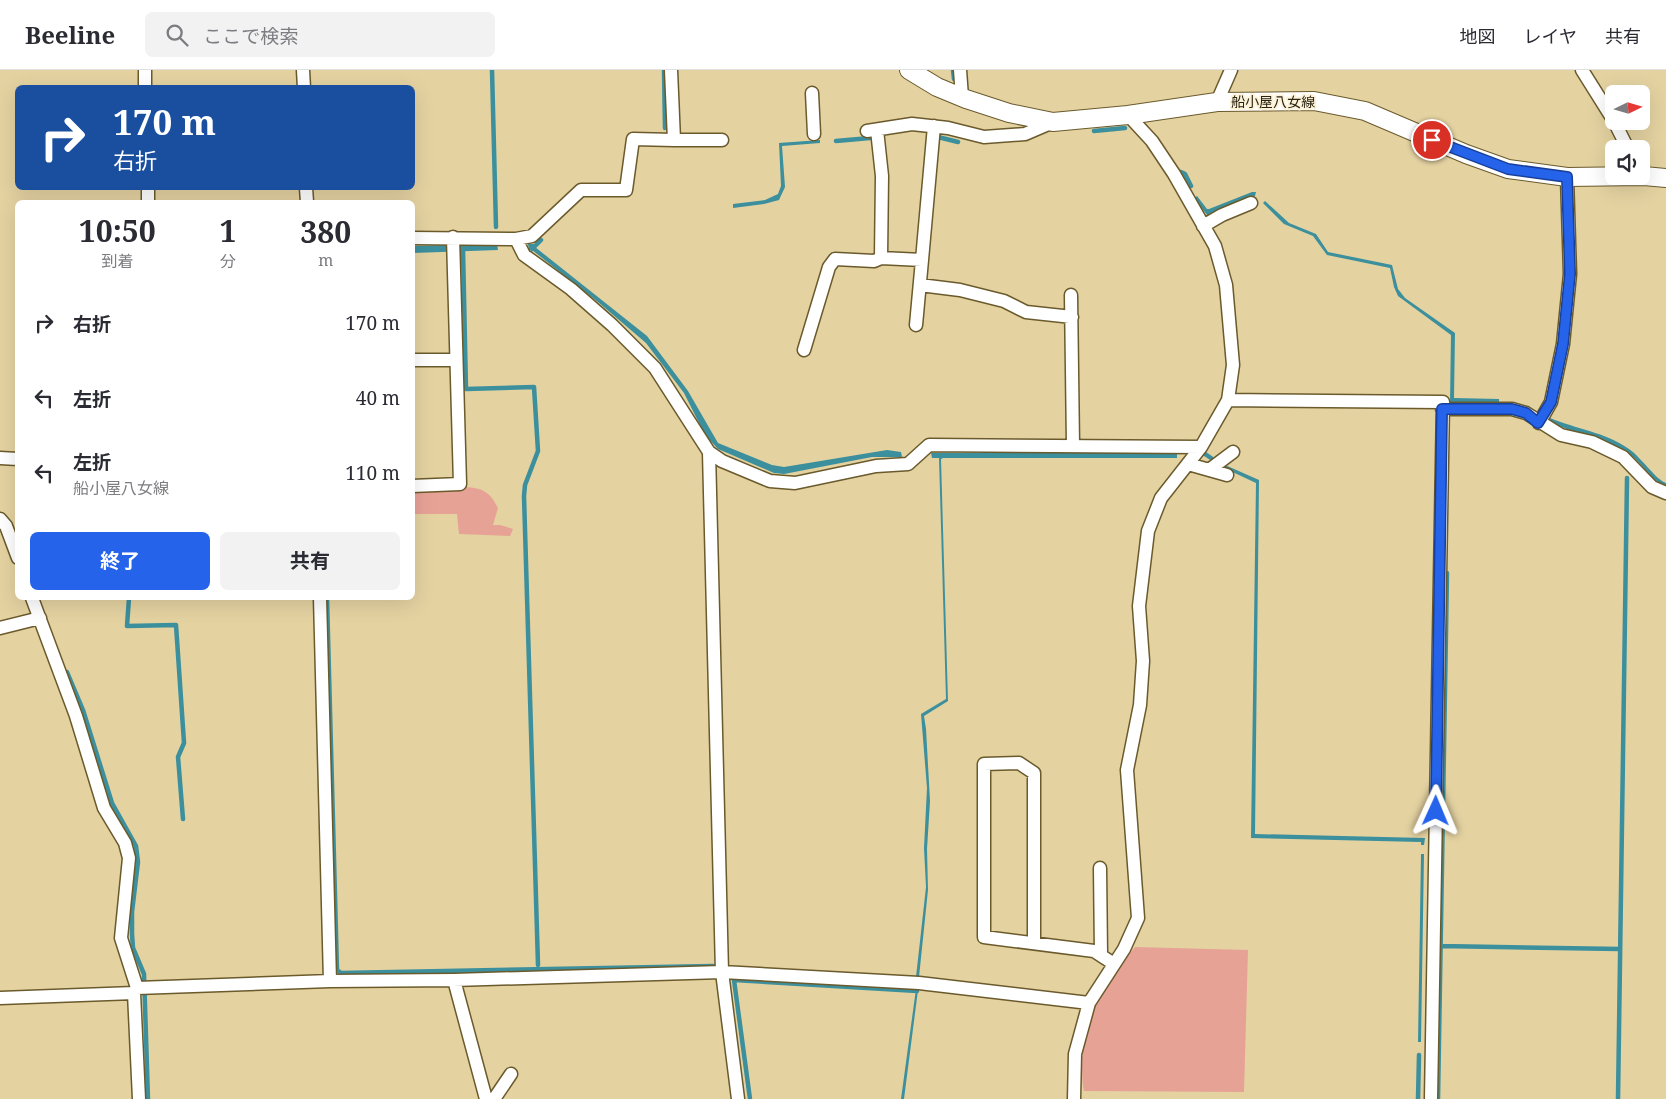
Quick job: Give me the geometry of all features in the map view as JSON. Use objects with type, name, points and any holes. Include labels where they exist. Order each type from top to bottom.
[{"type":"main road","name":"船小屋八女線","points":[[908,70],[937,87],[962,97],[1009,113],[1053,122],[1128,115],[1217,102],[1314,101],[1365,111],[1466,154],[1508,169],[1567,177],[1605,176]]},
{"type":"main road","name":"船小屋八女線","points":[[1650,176],[1666,178]]},
{"type":"street","points":[[145,70],[145,85]]},
{"type":"street","points":[[303,70],[304,85]]},
{"type":"street","points":[[671,70],[674,140]]},
{"type":"street","points":[[960,70],[962,97]]},
{"type":"street","points":[[1217,102],[1230,70]]},
{"type":"street","points":[[1582,70],[1605,107]]},
{"type":"street","points":[[812,93],[814,134]]},
{"type":"street","points":[[1074,1099],[1075,1054],[1089,1002],[1114,964],[1138,918],[1127,770],[1140,706],[1143,661],[1139,606],[1148,531],[1161,498],[1201,447],[1228,400],[1232,357],[1226,285],[1215,246],[1174,174],[1152,141],[1128,115]]},
{"type":"street","points":[[880,258],[882,176],[872,130],[912,124],[934,126],[984,137],[1025,134],[1053,122]]},
{"type":"street","points":[[916,325],[934,126]]},
{"type":"street","points":[[415,238],[516,239],[532,236],[581,190],[626,190],[633,139],[722,140]]},
{"type":"street","points":[[1538,423],[1551,402],[1563,344],[1570,274],[1567,177]]},
{"type":"street","points":[[1203,226],[1222,215],[1251,203]]},
{"type":"street","points":[[415,486],[460,484],[453,237]]},
{"type":"street","points":[[516,239],[524,255],[571,289],[655,368],[709,452],[722,461],[770,481],[794,483],[876,466],[908,464],[929,445],[1201,447]]},
{"type":"street","points":[[804,350],[829,267],[835,259],[874,261],[880,258],[922,260]]},
{"type":"street","points":[[920,285],[960,290],[1004,301],[1026,312],[1072,317]]},
{"type":"street","points":[[1071,295],[1073,446]]},
{"type":"street","points":[[415,360],[456,360]]},
{"type":"street","points":[[1228,400],[1443,402],[1431,1099]]},
{"type":"street","points":[[1442,409],[1512,409],[1526,413],[1538,423],[1561,435],[1592,442],[1623,458],[1652,487],[1666,493]]},
{"type":"street","points":[[709,452],[722,972],[738,1099]]},
{"type":"street","points":[[1209,470],[1233,452]]},
{"type":"street","points":[[0,458],[15,459]]},
{"type":"street","points":[[1188,464],[1227,475]]},
{"type":"street","points":[[0,519],[6,526],[15,550]]},
{"type":"street","points":[[33,600],[76,716],[104,808],[126,844],[129,858],[121,938],[136,990],[139,1099]]},
{"type":"street","points":[[320,600],[330,981]]},
{"type":"street","points":[[0,628],[40,618]]},
{"type":"street","points":[[1034,944],[1034,773],[1019,763],[984,764],[984,937],[1034,944],[1094,951],[1114,964]]},
{"type":"street","points":[[1100,868],[1100,955]]},
{"type":"street","points":[[0,998],[330,981],[454,980],[722,972],[919,983],[1089,1002]]},
{"type":"street","points":[[454,980],[486,1099]]},
{"type":"street","points":[[494,1099],[511,1074]]},
{"type":"shaded area","points":[[465,487],[477,488],[489,495],[498,508],[493,525],[513,529],[510,536],[459,534],[457,514],[415,514],[415,492]]},
{"type":"shaded area","points":[[1135,947],[1248,950],[1244,1092],[1084,1091],[1082,1056],[1086,1029],[1093,1005]]},
{"type":"water","points":[[820,140],[820,143],[782,146],[785,187],[779,200],[733,208],[733,204],[765,200],[778,194],[781,186],[779,143]]},
{"type":"water","points":[[1256,192],[1255,196],[1209,215],[1194,198],[1197,196],[1209,209]]},
{"type":"water","points":[[1265,201],[1289,223],[1316,234],[1328,252],[1392,265],[1398,289],[1405,298],[1455,333],[1454,398],[1499,399],[1499,402],[1450,402],[1451,335],[1398,296],[1390,268],[1327,255],[1313,236],[1284,224],[1263,203]]},
{"type":"water","points":[[497,244],[498,250],[415,253],[415,246]]},
{"type":"water","points":[[528,244],[534,244],[535,247],[647,336],[688,391],[718,443],[772,465],[784,467],[887,450],[901,452],[902,457],[872,457],[784,474],[774,473],[718,449],[705,435],[684,393],[646,343],[598,302],[532,250],[529,250]]},
{"type":"water","points":[[1550,418],[1620,443],[1634,453],[1657,477],[1666,483],[1666,487],[1625,451],[1607,442],[1549,422]]},
{"type":"water","points":[[931,453],[1177,453],[1177,458],[941,459],[948,701],[924,716],[930,801],[927,849],[928,890],[919,977],[916,977],[926,887],[924,848],[927,788],[921,714],[946,699],[939,458],[932,458]]},
{"type":"water","points":[[1225,465],[1259,480],[1255,834],[1425,838],[1424,845],[1421,845],[1421,842],[1251,838],[1256,483],[1224,468]]},
{"type":"water","points":[[1421,854],[1424,854],[1421,1042],[1418,1042]]},
{"type":"water","points":[[916,989],[918,990],[904,1099],[901,1099]]},
{"type":"waterway","points":[[492,70],[496,227]]},
{"type":"waterway","points":[[664,70],[665,128]]},
{"type":"waterway","points":[[953,70],[954,79]]},
{"type":"waterway","points":[[1094,131],[1125,128]]},
{"type":"waterway","points":[[938,137],[958,142]]},
{"type":"waterway","points":[[836,141],[870,138]]},
{"type":"waterway","points":[[1181,172],[1185,174],[1191,186]]},
{"type":"waterway","points":[[532,249],[541,240]]},
{"type":"waterway","points":[[463,249],[466,389],[534,387],[538,451],[525,485],[524,496],[538,965]]},
{"type":"waterway","points":[[1205,454],[1211,458]]},
{"type":"waterway","points":[[1618,1099],[1627,478]]},
{"type":"waterway","points":[[1438,1099],[1447,573]]},
{"type":"waterway","points":[[129,600],[127,626],[176,625],[184,743],[178,757],[183,819]]},
{"type":"waterway","points":[[327,600],[337,970],[341,973],[713,966]]},
{"type":"waterway","points":[[67,672],[83,710],[112,803],[136,846],[138,862],[132,912],[132,934],[133,948],[144,974],[148,1099]]},
{"type":"waterway","points":[[1440,946],[1620,949]]},
{"type":"waterway","points":[[750,1099],[734,980],[917,991]]},
{"type":"waterway","points":[[1418,1099],[1419,1055]]},
{"type":"route","points":[[1432,140],[1508,169],[1567,177],[1570,274],[1563,344],[1551,402],[1538,423],[1526,413],[1512,409],[1442,409],[1436,811]]}]
